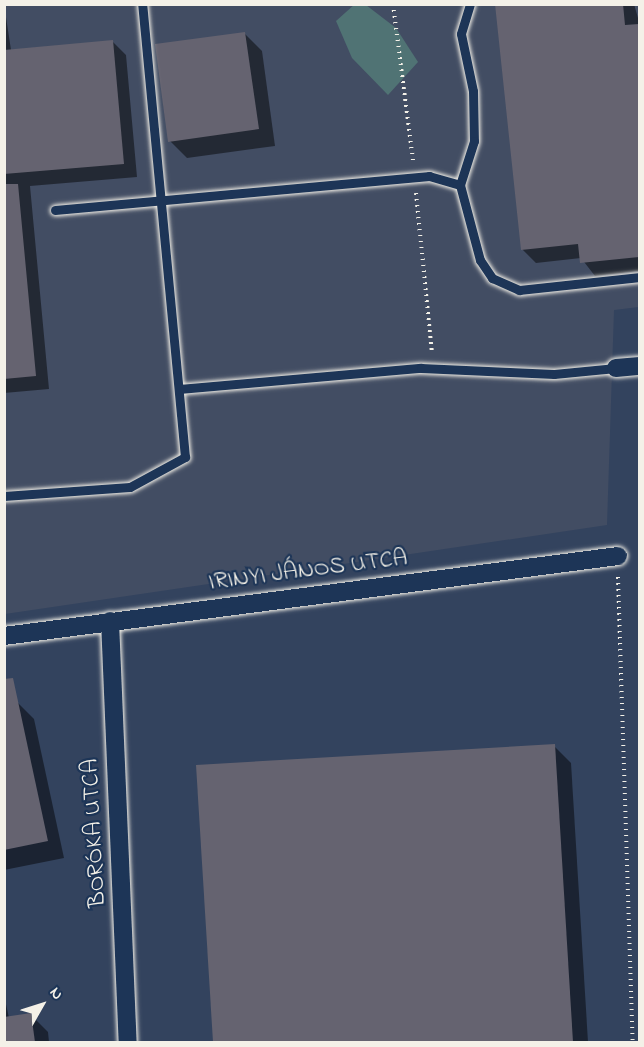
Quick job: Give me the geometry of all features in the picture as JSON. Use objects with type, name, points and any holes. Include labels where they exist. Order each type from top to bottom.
[{"type":"street","points":[[616,368],[639,366]]},
{"type":"street","name":"IRINYI JÁNOS UTCA","points":[[4,636],[618,556]]},
{"type":"street","name":"BORÓKA UTCA","points":[[110,621],[128,1042]]},
{"type":"lane","points":[[4,496],[130,487],[185,457],[163,202],[142,4]]},
{"type":"lane","points":[[470,4],[461,34],[473,91],[474,141],[460,185],[480,260],[492,278],[519,290],[639,277]]},
{"type":"lane","points":[[55,210],[163,202],[415,177],[460,185]]},
{"type":"lane","points":[[179,389],[433,369],[554,374],[616,368]]},
{"type":"path","points":[[393,4],[415,177],[433,369]]},
{"type":"path","points":[[618,556],[633,1042]]},
{"type":"shaded area","points":[[4,5],[639,5],[639,307],[614,310],[607,525],[5,614]]},
{"type":"green space","points":[[355,4],[366,5],[396,28],[418,62],[388,95],[352,58],[336,21]]},
{"type":"building","points":[[495,4],[623,4],[625,25],[639,24],[639,257],[580,263],[578,244],[521,250]]},
{"type":"building","points":[[245,32],[259,129],[168,142],[155,44]]},
{"type":"building","points":[[113,40],[124,164],[4,174],[4,50]]},
{"type":"building","points":[[4,184],[18,184],[36,376],[4,379]]},
{"type":"building","points":[[13,678],[48,841],[4,850],[4,679]]},
{"type":"building","points":[[555,744],[573,1042],[213,1042],[196,765]]},
{"type":"building","points":[[31,1013],[35,1042],[4,1042],[4,1017]]}]
